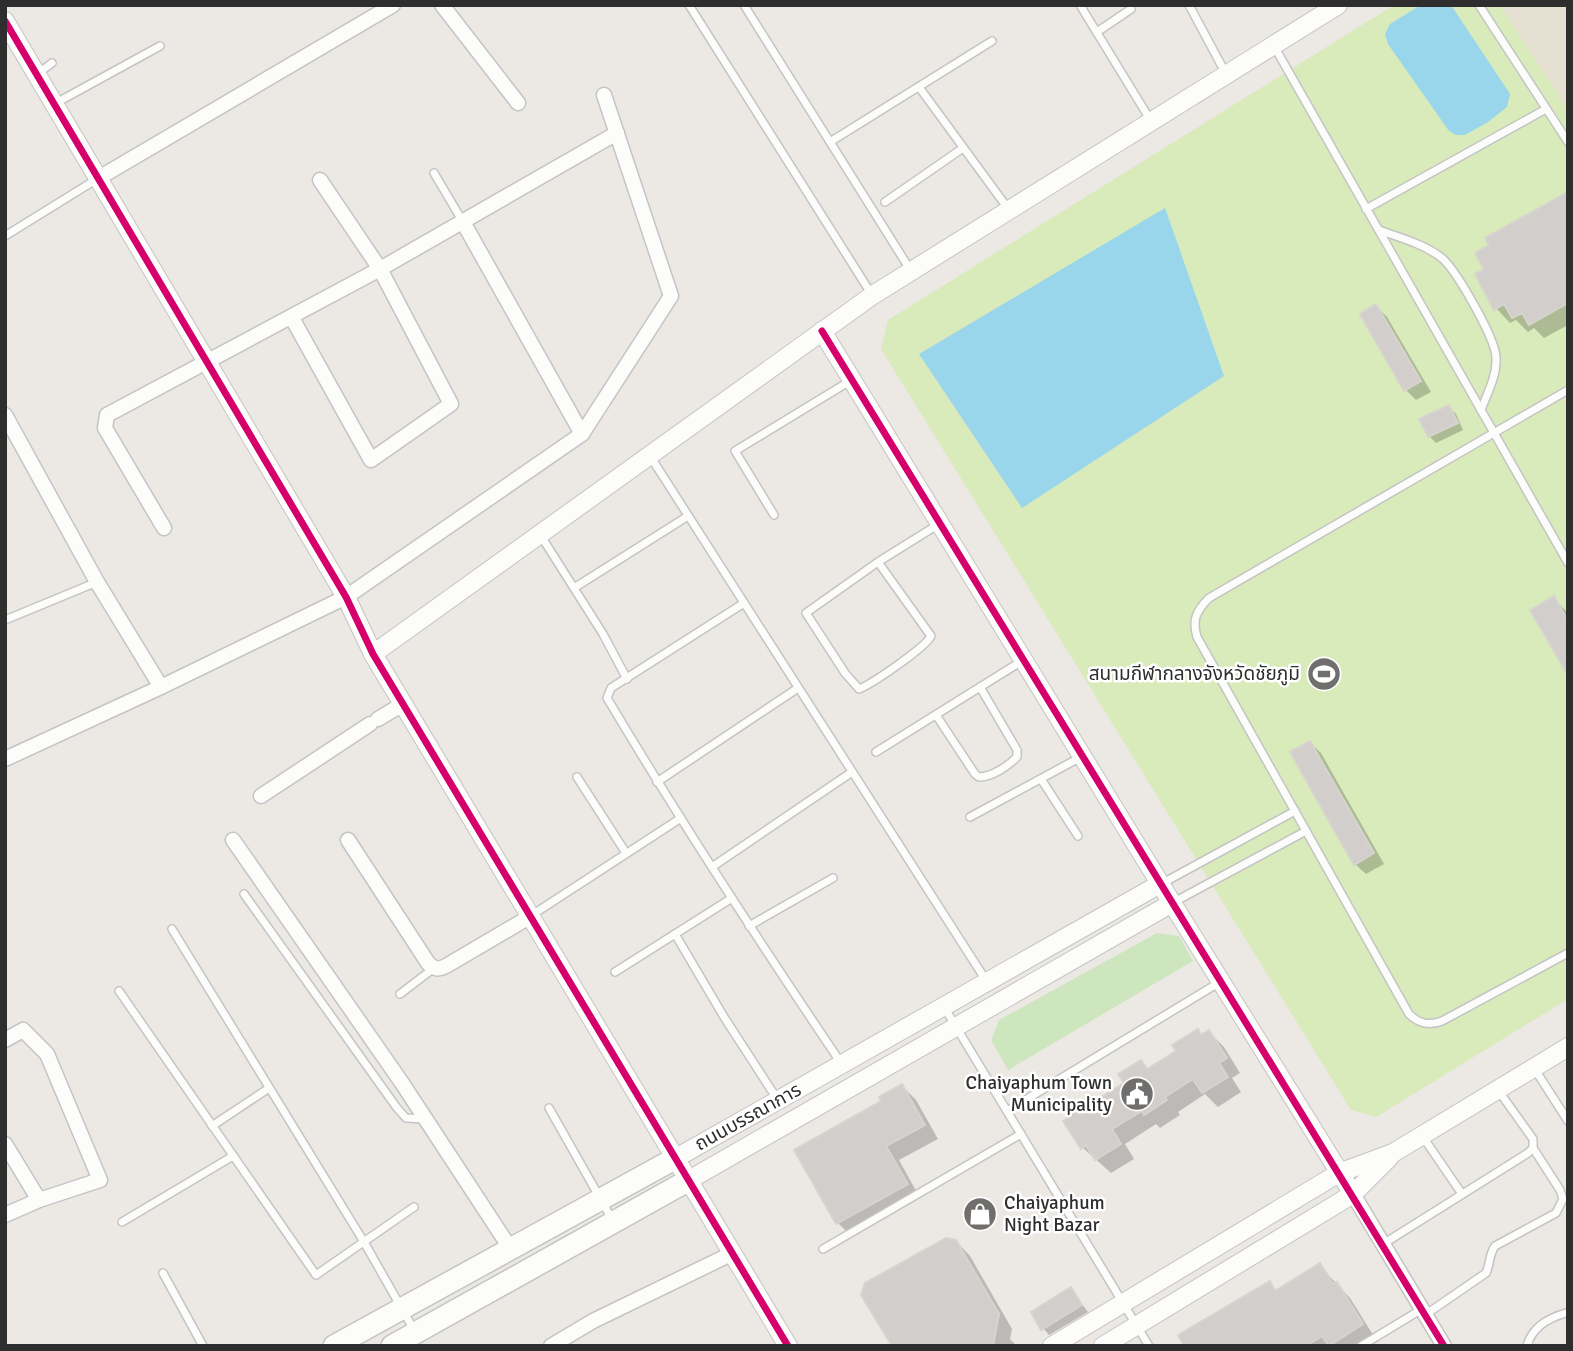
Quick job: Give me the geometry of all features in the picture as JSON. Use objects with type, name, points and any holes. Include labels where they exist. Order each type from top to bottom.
[{"type":"main road","name":"ถนนบรรณาการ","points":[[334,1346],[676,1158]]},
{"type":"main road","name":"ถนนบรรณาการ","points":[[392,1346],[689,1180]]},
{"type":"street","points":[[97,179],[393,5]]},
{"type":"street","points":[[442,5],[518,103]]},
{"type":"street","points":[[373,654],[873,295],[1338,5]]},
{"type":"street","points":[[5,21],[346,597],[373,654],[676,1158],[784,1345]]},
{"type":"street","points":[[5,759],[346,597],[582,434],[671,296],[604,95]]},
{"type":"street","points":[[164,528],[105,428],[107,415],[292,318],[617,133]]},
{"type":"street","points":[[292,318],[371,460],[451,404],[380,269],[320,180]]},
{"type":"street","points":[[463,222],[582,434]]},
{"type":"street","points":[[822,331],[1444,1346]]},
{"type":"street","points":[[5,415],[97,582],[161,687]]},
{"type":"street","points":[[261,796],[404,704]]},
{"type":"street","points":[[233,840],[426,1119],[510,1248]]},
{"type":"street","points":[[348,840],[428,963],[434,968],[446,966],[531,916]]},
{"type":"street","name":"ถนนบรรณาการ","points":[[676,1158],[1160,884]]},
{"type":"street","name":"ถนนบรรณาการ","points":[[689,1180],[1172,903]]},
{"type":"street","points":[[5,1040],[23,1030],[47,1054],[100,1180],[39,1200],[5,1215]]},
{"type":"street","points":[[1052,1346],[1339,1173],[1394,1153],[1568,1047]]},
{"type":"street","points":[[5,1144],[39,1200]]},
{"type":"street","points":[[1103,1346],[1353,1194],[1394,1153]]},
{"type":"street","points":[[551,1346],[593,1321],[733,1254]]},
{"type":"lane","points":[[688,5],[873,295]]},
{"type":"lane","points":[[744,5],[911,271]]},
{"type":"lane","points":[[1080,5],[1152,122]]},
{"type":"lane","points":[[1189,5],[1226,75]]},
{"type":"lane","points":[[1479,5],[1568,142]]},
{"type":"lane","points":[[1097,32],[1131,9]]},
{"type":"lane","points":[[830,142],[992,41]]},
{"type":"lane","points":[[55,104],[160,46]]},
{"type":"lane","points":[[1273,46],[1568,563]]},
{"type":"lane","points":[[37,75],[52,63]]},
{"type":"lane","points":[[919,87],[1009,210]]},
{"type":"lane","points":[[1366,209],[1546,109]]},
{"type":"lane","points":[[885,202],[963,148]]},
{"type":"lane","points":[[434,173],[463,222]]},
{"type":"lane","points":[[5,236],[97,179]]},
{"type":"lane","points":[[1378,230],[1426,247],[1442,259],[1453,271],[1493,341],[1496,359],[1492,384],[1480,410]]},
{"type":"lane","points":[[774,515],[735,451],[851,381]]},
{"type":"lane","points":[[1568,390],[1209,598],[1199,608],[1194,619],[1197,637],[1409,1014],[1420,1023],[1435,1024],[1568,953]]},
{"type":"lane","points":[[649,456],[987,982]]},
{"type":"lane","points":[[573,588],[688,516]]},
{"type":"lane","points":[[878,562],[930,636],[917,650],[859,689],[845,673],[806,613],[878,562],[939,524]]},
{"type":"lane","points":[[540,534],[603,634],[627,680]]},
{"type":"lane","points":[[5,620],[97,582]]},
{"type":"lane","points":[[744,603],[611,688],[607,698],[749,926],[842,1064]]},
{"type":"lane","points":[[876,752],[1023,661]]},
{"type":"lane","points":[[936,715],[979,777],[991,774],[1014,761],[1017,750],[981,687]]},
{"type":"lane","points":[[657,782],[798,688]]},
{"type":"lane","points":[[970,817],[1082,757]]},
{"type":"lane","points":[[712,867],[852,772]]},
{"type":"lane","points":[[577,778],[625,853]]},
{"type":"lane","points":[[1041,779],[1078,836]]},
{"type":"lane","points":[[1160,884],[1295,811]]},
{"type":"lane","points":[[531,916],[681,818]]},
{"type":"lane","points":[[1172,903],[1306,831]]},
{"type":"lane","points":[[749,926],[833,877]]},
{"type":"lane","points":[[244,894],[397,1108],[406,1118],[426,1119]]},
{"type":"lane","points":[[615,972],[732,898]]},
{"type":"lane","points":[[172,929],[364,1242],[415,1333]]},
{"type":"lane","points":[[675,934],[724,1017],[778,1100]]},
{"type":"lane","points":[[400,994],[434,968]]},
{"type":"lane","points":[[1007,1111],[1220,981]]},
{"type":"lane","points":[[120,991],[316,1275],[414,1207]]},
{"type":"lane","points":[[944,1007],[1149,1346]]},
{"type":"lane","points":[[1533,1068],[1568,1121]]},
{"type":"lane","points":[[212,1126],[269,1088]]},
{"type":"lane","points":[[1361,1346],[1486,1273],[1494,1246],[1556,1213],[1563,1199],[1560,1190],[1533,1148],[1533,1139],[1497,1090]]},
{"type":"lane","points":[[549,1108],[613,1222]]},
{"type":"lane","points":[[823,1249],[1021,1135]]},
{"type":"lane","points":[[1422,1136],[1462,1194]]},
{"type":"lane","points":[[1383,1244],[1533,1148]]},
{"type":"lane","points":[[122,1222],[233,1156]]},
{"type":"lane","points":[[163,1273],[204,1346]]},
{"type":"lane","points":[[1527,1346],[1530,1335],[1549,1317],[1566,1312]]},
{"type":"shaded area","points":[[1500,5],[1568,5],[1568,110]]},
{"type":"green space","name":"สนามกีฬากลางจังหวัดชัยภูมิ","points":[[1394,5],[1500,5],[1568,110],[1568,999],[1376,1117],[1351,1110],[881,349],[888,320]]},
{"type":"green space","points":[[1157,933],[1179,936],[1193,961],[1008,1070],[991,1040],[999,1020]]},
{"type":"water","points":[[1421,5],[1448,5],[1453,8],[1510,94],[1507,107],[1465,135],[1456,135],[1449,131],[1388,44],[1385,34],[1390,24]]},
{"type":"water","points":[[1165,208],[1224,376],[1022,508],[919,354]]},
{"type":"building","points":[[1568,192],[1568,303],[1529,325],[1522,313],[1512,318],[1504,304],[1494,310],[1475,274],[1484,269],[1475,253],[1489,245],[1485,238]]},
{"type":"building","points":[[1376,304],[1421,381],[1404,391],[1360,314]]},
{"type":"building","points":[[1449,405],[1458,423],[1428,437],[1419,419]]},
{"type":"building","points":[[1554,596],[1568,621],[1568,675],[1530,610]]},
{"type":"building","points":[[1310,741],[1374,853],[1354,865],[1290,752]]},
{"type":"building","name":"Chaiyaphum Town Municipality","points":[[1198,1029],[1201,1035],[1209,1030],[1227,1058],[1219,1063],[1228,1077],[1202,1093],[1193,1079],[1144,1115],[1142,1111],[1112,1129],[1121,1144],[1095,1160],[1086,1145],[1081,1149],[1063,1121],[1069,1117],[1065,1111],[1091,1095],[1095,1101],[1124,1083],[1118,1074],[1141,1060],[1147,1069],[1176,1051],[1172,1045]]},
{"type":"building","points":[[902,1084],[925,1125],[886,1146],[908,1184],[836,1224],[794,1150],[881,1101],[879,1097]]},
{"type":"building","points":[[946,1238],[956,1240],[999,1314],[993,1346],[892,1346],[861,1295],[865,1283]]},
{"type":"building","points":[[1320,1263],[1333,1284],[1337,1282],[1363,1324],[1329,1346],[1322,1336],[1306,1346],[1184,1346],[1178,1335],[1270,1281],[1275,1291]]},
{"type":"building","points":[[1071,1287],[1082,1305],[1041,1330],[1031,1312]]},
{"type":"cycle path","points":[[5,21],[346,597],[373,654],[788,1346]]},
{"type":"cycle path","points":[[822,331],[1444,1346]]},
{"type":"place","name":"สนามกีฬากลางจังหวัดชัยภูมิ","points":[[1324,674]]},
{"type":"place","name":"Chaiyaphum Town Municipality","points":[[1137,1094]]},
{"type":"place","name":"Chaiyaphum Night Bazar","points":[[980,1214]]}]
